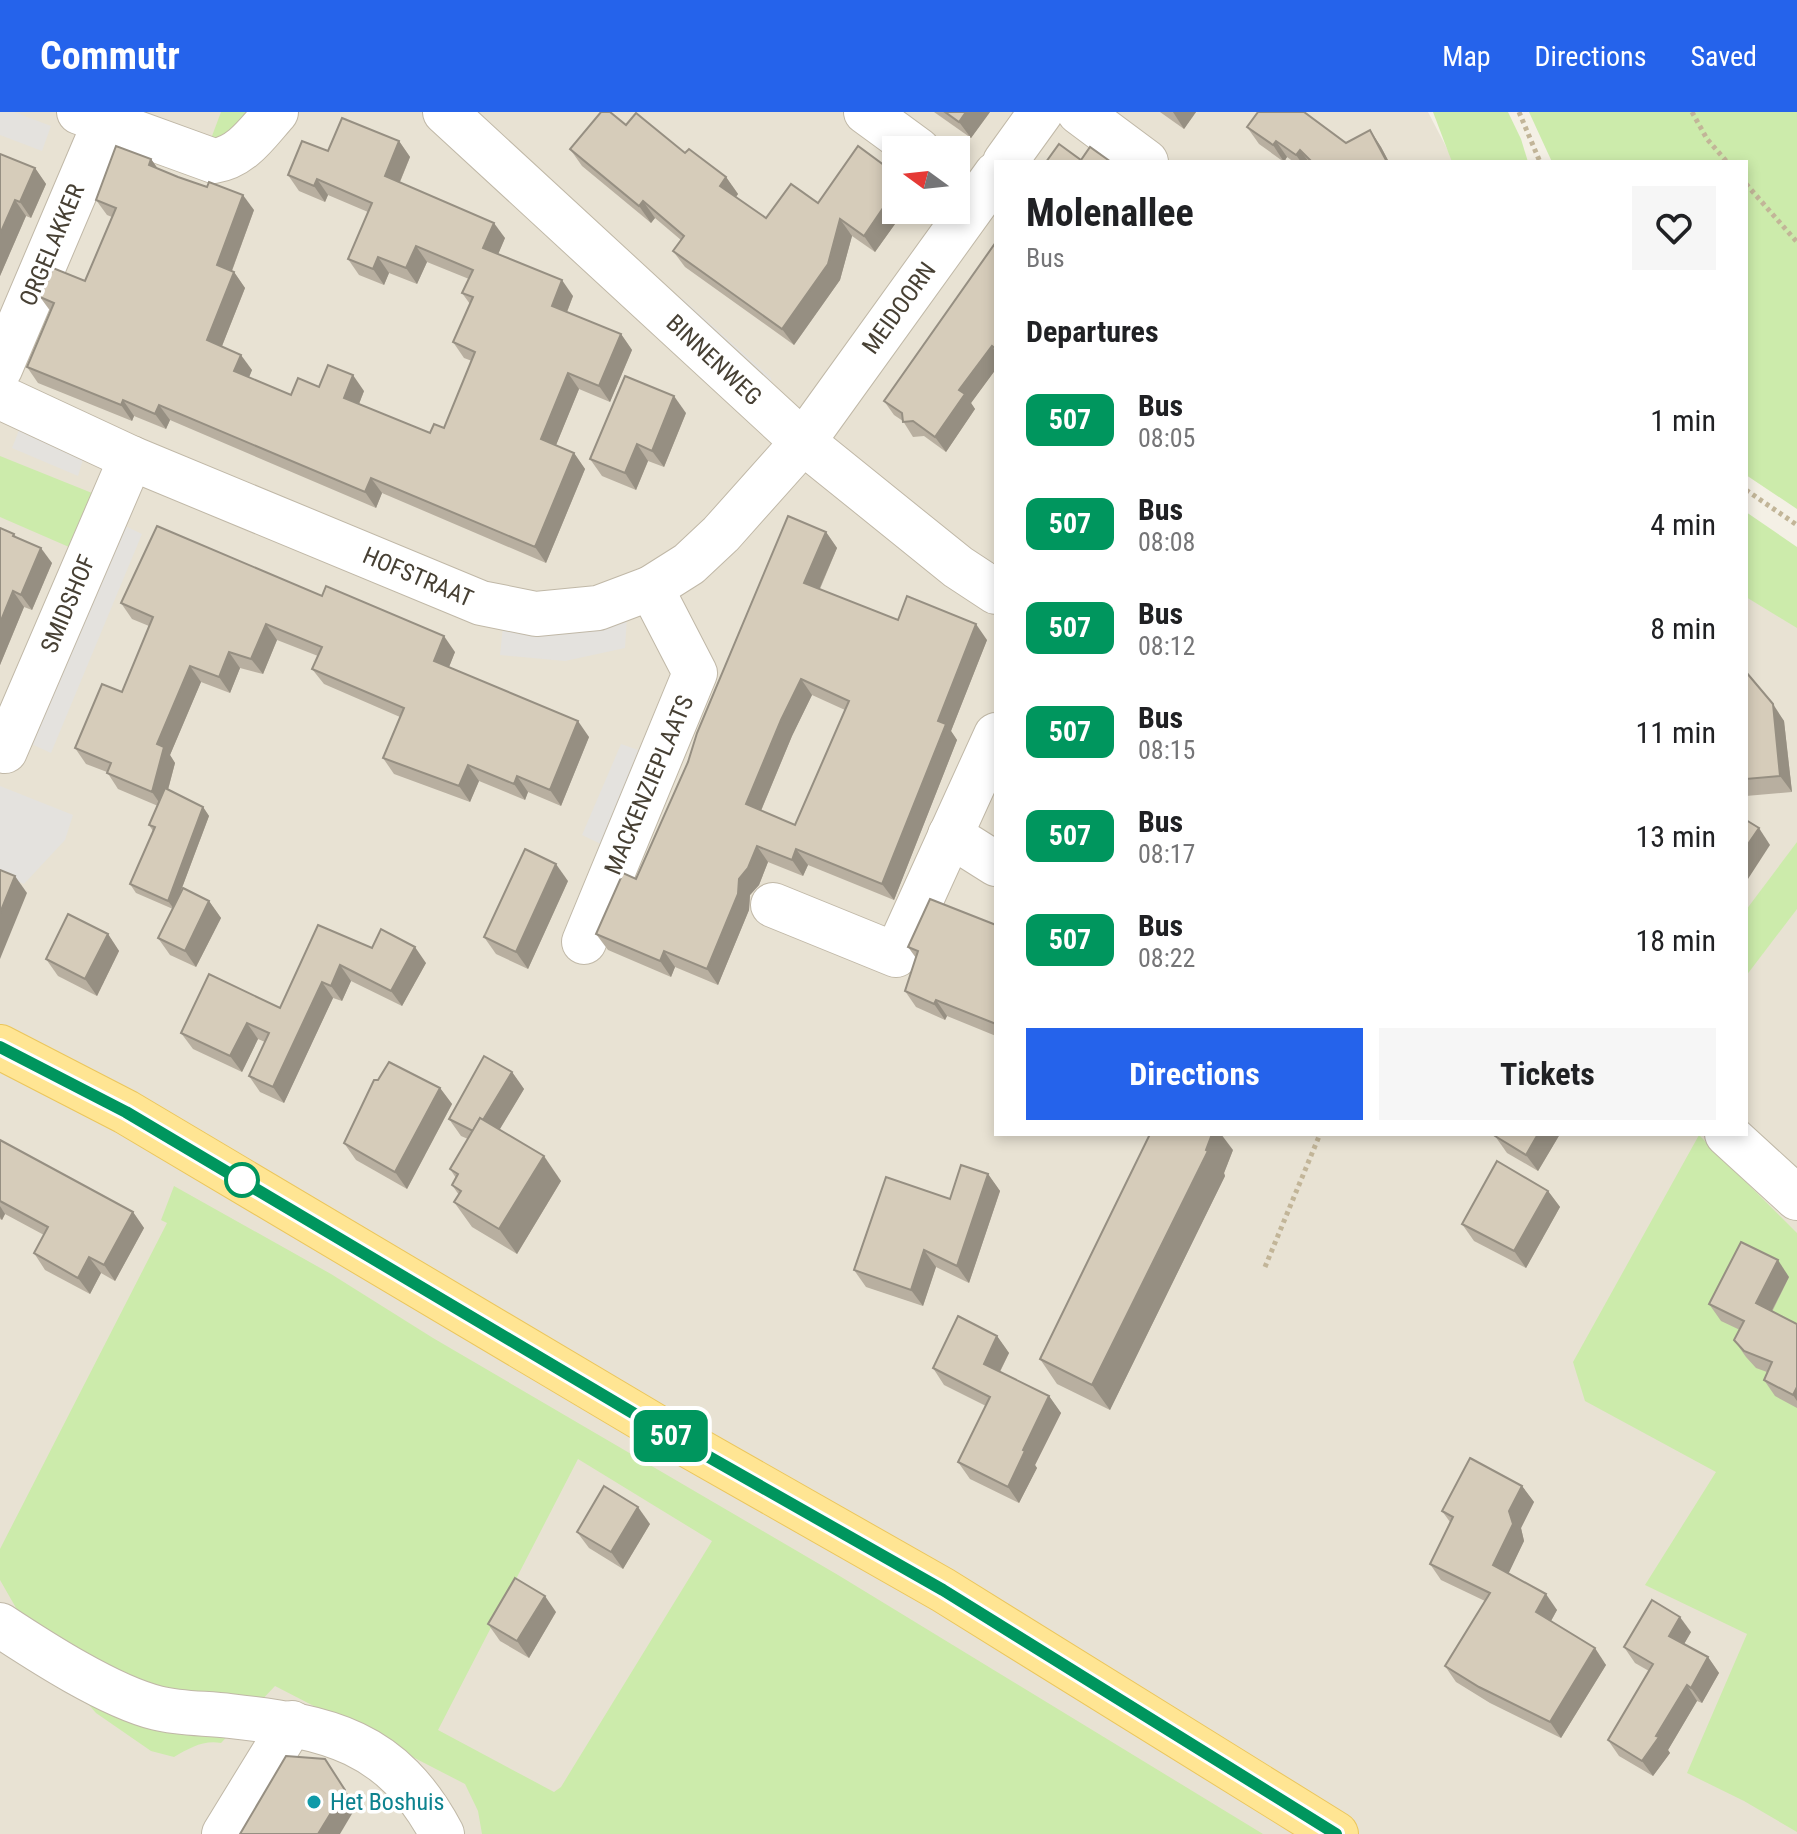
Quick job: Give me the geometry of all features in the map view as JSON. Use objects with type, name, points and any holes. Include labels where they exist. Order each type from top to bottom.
[{"type":"main road","points":[[0,1047],[126,1112],[651,1424],[943,1590],[1336,1834]]},
{"type":"street","points":[[91,117],[214,161],[229,159],[239,153],[276,112]]},
{"type":"street","name":"BINNENWEG","points":[[445,112],[803,442],[958,567],[994,591]]},
{"type":"street","points":[[866,112],[899,136]]},
{"type":"street","name":"MEIDOORN","points":[[999,160],[1041,112]]},
{"type":"street","points":[[1079,112],[1143,160]]},
{"type":"street","name":"ORGELAKKER","points":[[0,369],[91,117]]},
{"type":"street","name":"MEIDOORN","points":[[803,442],[984,177]]},
{"type":"street","name":"HOFSTRAAT","points":[[0,397],[131,458],[481,603],[536,614],[598,608],[651,588],[689,564],[721,534],[803,442]]},
{"type":"street","name":"SMIDSHOF","points":[[5,751],[131,458]]},
{"type":"street","name":"MACKENZIEPLAATS","points":[[584,942],[695,673],[651,588]]},
{"type":"street","points":[[773,905],[896,955],[994,739]]},
{"type":"street","points":[[950,835],[994,863]]},
{"type":"street","points":[[1729,1136],[1797,1198]]},
{"type":"street","points":[[0,1625],[73,1669],[155,1708],[292,1723],[333,1733],[368,1751],[396,1771],[423,1801],[442,1834]]},
{"type":"street","points":[[224,1834],[292,1723]]},
{"type":"path","points":[[1519,112],[1539,160]]},
{"type":"path","points":[[1692,112],[1707,139],[1725,160]]},
{"type":"path","points":[[1748,186],[1797,242]]},
{"type":"path","points":[[1748,491],[1797,525]]},
{"type":"path","points":[[1265,1267],[1319,1136]]},
{"type":"shaded area","points":[[0,112],[1428,112],[1453,160],[994,160],[994,1136],[1748,1136],[1748,551],[1797,581],[1797,1834],[0,1834]]},
{"type":"shaded area","points":[[0,112],[14,112],[51,126],[42,151],[0,135]]},
{"type":"shaded area","points":[[683,299],[771,378],[772,394],[670,300]]},
{"type":"shaded area","points":[[21,425],[85,453],[78,476],[12,448]]},
{"type":"shaded area","points":[[119,523],[142,534],[51,753],[27,742]]},
{"type":"shaded area","points":[[627,617],[625,648],[565,661],[500,655],[503,626]]},
{"type":"shaded area","points":[[621,744],[644,752],[605,846],[582,835]]},
{"type":"shaded area","points":[[0,786],[73,815],[65,840],[24,884],[0,874]]},
{"type":"green space","points":[[221,112],[252,112],[226,139],[209,144]]},
{"type":"green space","points":[[1433,112],[1508,112],[1527,160],[1451,160]]},
{"type":"green space","points":[[1529,112],[1797,112],[1797,509],[1748,476],[1748,160],[1551,160]]},
{"type":"green space","points":[[0,456],[92,493],[69,547],[0,517]]},
{"type":"green space","points":[[1748,513],[1797,547],[1797,628],[1748,598]]},
{"type":"green space","points":[[1797,842],[1797,909],[1748,973],[1748,907]]},
{"type":"green space","points":[[1700,1136],[1797,1233],[1797,1832],[1687,1773],[1747,1634],[1645,1585],[1716,1472],[1585,1401],[1573,1362]]},
{"type":"green space","points":[[174,1186],[331,1274],[433,1338],[838,1575],[1263,1834],[482,1834],[478,1811],[465,1784],[275,1686],[221,1743],[202,1744],[174,1757],[151,1751],[96,1713],[39,1648],[0,1580],[0,1549],[167,1223],[161,1220]],"holes":[[[578,1459],[712,1541],[561,1787],[554,1792],[438,1730]]]},
{"type":"building","points":[[601,112],[610,112],[626,125],[636,113],[685,153],[689,149],[726,177],[720,186],[766,218],[791,184],[818,203],[858,146],[882,164],[882,209],[864,236],[840,219],[828,264],[782,329],[673,251],[684,236],[643,201],[639,206],[570,149]]},
{"type":"building","points":[[945,112],[966,112],[959,122]]},
{"type":"building","points":[[1258,112],[1304,112],[1346,143],[1370,130],[1386,160],[1310,160],[1300,150],[1296,155],[1276,141],[1273,145],[1247,127]]},
{"type":"building","points":[[342,118],[399,141],[385,176],[494,223],[483,248],[562,280],[552,306],[621,334],[599,386],[568,373],[541,439],[574,453],[535,547],[371,478],[365,492],[159,405],[155,414],[123,400],[121,405],[27,367],[54,303],[40,297],[53,268],[85,281],[116,208],[96,200],[116,146],[151,159],[149,165],[178,177],[207,187],[209,182],[243,195],[217,265],[234,272],[207,340],[241,355],[234,371],[291,395],[298,378],[319,387],[328,365],[353,375],[344,398],[430,433],[434,424],[444,428],[475,352],[453,342],[473,297],[462,293],[473,270],[416,246],[406,268],[378,257],[373,269],[348,259],[372,203],[317,179],[314,186],[288,175],[302,141],[328,151]]},
{"type":"building","points":[[1059,144],[1081,160],[1047,160]]},
{"type":"building","points":[[1090,147],[1108,160],[1081,160]]},
{"type":"building","points":[[0,154],[35,168],[20,202],[15,200],[0,234]]},
{"type":"building","points":[[994,245],[994,348],[992,346],[959,390],[965,394],[935,437],[913,421],[903,422],[902,413],[884,401]]},
{"type":"building","points":[[625,376],[674,396],[652,451],[637,444],[625,473],[590,459]]},
{"type":"building","points":[[788,516],[826,532],[804,583],[898,620],[907,596],[976,624],[938,721],[946,724],[882,884],[796,849],[792,860],[757,846],[748,868],[739,879],[738,894],[707,969],[664,951],[660,961],[596,934],[623,873],[636,879],[688,762],[697,733]],"holes":[[[801,679],[849,701],[795,825],[746,804]]]},
{"type":"building","points":[[157,526],[322,596],[326,586],[444,636],[434,661],[578,721],[550,790],[517,776],[514,784],[468,765],[459,786],[383,758],[404,708],[312,669],[322,647],[266,624],[251,659],[229,652],[219,677],[190,666],[157,744],[164,747],[152,792],[107,773],[111,763],[75,748],[102,684],[122,692],[153,617],[121,603]]},
{"type":"building","points":[[0,528],[41,548],[21,595],[13,591],[0,623]]},
{"type":"building","points":[[1748,674],[1773,704],[1780,776],[1748,779]]},
{"type":"building","points":[[165,788],[203,807],[168,901],[130,884],[155,827],[149,825]]},
{"type":"building","points":[[1748,821],[1759,828],[1748,844]]},
{"type":"building","points":[[525,849],[556,864],[516,952],[484,937]]},
{"type":"building","points":[[0,870],[15,876],[0,913]]},
{"type":"building","points":[[183,888],[209,901],[185,951],[158,938]]},
{"type":"building","points":[[930,899],[994,924],[994,1023],[905,991],[918,951],[908,947]]},
{"type":"building","points":[[68,914],[108,934],[85,979],[46,959]]},
{"type":"building","points":[[318,925],[372,948],[381,929],[415,947],[391,991],[340,965],[331,986],[322,982],[273,1087],[249,1076],[269,1033],[247,1023],[230,1056],[181,1033],[209,974],[280,1008]]},
{"type":"building","points":[[484,1056],[512,1072],[473,1131],[449,1119]]},
{"type":"building","points":[[389,1062],[440,1088],[395,1172],[344,1143],[374,1080],[378,1080]]},
{"type":"building","points":[[480,1118],[544,1156],[499,1229],[454,1202],[461,1191],[452,1185],[458,1174],[450,1169]]},
{"type":"building","points":[[1149,1136],[1211,1136],[1208,1151],[1092,1385],[1040,1359]]},
{"type":"building","points":[[1495,1136],[1537,1136],[1526,1155]]},
{"type":"building","points":[[0,1140],[133,1212],[104,1265],[89,1257],[78,1278],[34,1253],[48,1227],[0,1201]]},
{"type":"building","points":[[1497,1161],[1548,1191],[1514,1251],[1462,1224]]},
{"type":"building","points":[[961,1165],[988,1174],[957,1266],[924,1250],[911,1290],[854,1270],[886,1177],[950,1199]]},
{"type":"building","points":[[1741,1242],[1778,1260],[1756,1303],[1797,1324],[1797,1387],[1793,1395],[1764,1380],[1772,1362],[1744,1351],[1734,1340],[1744,1321],[1709,1304]]},
{"type":"building","points":[[958,1316],[997,1336],[984,1364],[1049,1396],[1008,1487],[958,1462],[990,1397],[933,1368]]},
{"type":"building","points":[[1470,1458],[1522,1486],[1509,1511],[1513,1524],[1493,1565],[1546,1594],[1536,1612],[1595,1648],[1550,1722],[1479,1687],[1445,1666],[1490,1593],[1430,1564],[1453,1517],[1442,1511]]},
{"type":"building","points":[[604,1486],[638,1507],[611,1552],[577,1532]]},
{"type":"building","points":[[515,1578],[545,1596],[517,1641],[488,1624]]},
{"type":"building","points":[[1652,1600],[1680,1617],[1669,1636],[1708,1657],[1691,1688],[1687,1685],[1656,1736],[1659,1737],[1642,1761],[1608,1740],[1653,1664],[1624,1647]]},
{"type":"building","points":[[286,1756],[325,1759],[345,1790],[318,1834],[240,1834]]},
{"type":"bus line","name":"507","points":[[0,1047],[126,1112],[665,1432],[943,1590],[1336,1834]]},
{"type":"place","name":"Het Boshuis","points":[[314,1802]]}]
